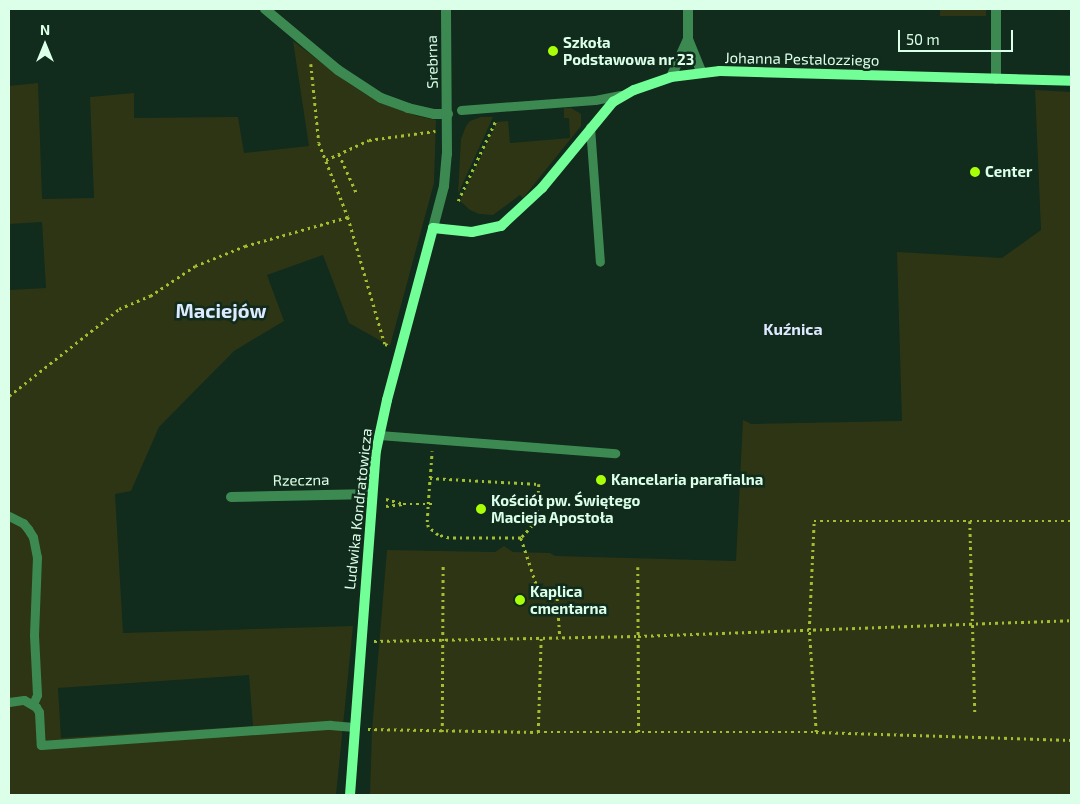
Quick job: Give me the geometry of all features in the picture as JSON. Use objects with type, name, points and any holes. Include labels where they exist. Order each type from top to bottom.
[{"type":"street","points":[[265,9],[338,70],[381,98],[414,110],[448,114]]},
{"type":"street","name":"Srebrna","points":[[446,9],[448,114]]},
{"type":"street","points":[[688,9],[688,39],[701,72]]},
{"type":"street","points":[[996,9],[996,79]]},
{"type":"street","points":[[671,77],[688,39]]},
{"type":"street","name":"Johanna Pestalozziego","points":[[433,228],[462,232],[490,230],[506,222],[542,188],[607,108],[626,94],[671,77],[701,72],[1071,81]]},
{"type":"street","name":"Ludwika Kondratowicza","points":[[350,795],[372,494],[379,435],[446,179],[448,114]]},
{"type":"street","name":"Rzeczna","points":[[231,497],[372,494]]},
{"type":"lane","name":"Johanna Pestalozziego","points":[[461,110],[595,100],[626,94]]},
{"type":"lane","points":[[590,127],[600,262]]},
{"type":"lane","points":[[379,435],[615,453]]},
{"type":"lane","points":[[9,516],[23,523],[28,529],[33,537],[37,556],[34,635],[37,695],[33,704]]},
{"type":"lane","points":[[9,702],[24,700],[33,704],[39,712],[41,745],[330,725],[354,726]]},
{"type":"path","points":[[309,45],[319,143],[348,218],[385,344],[392,347]]},
{"type":"path","points":[[458,201],[498,116]]},
{"type":"path","points":[[326,160],[369,140],[439,130]]},
{"type":"path","points":[[339,154],[357,194]]},
{"type":"path","points":[[9,396],[119,309],[150,296],[195,266],[246,246],[348,218]]},
{"type":"path","points":[[430,478],[539,484],[536,521],[521,538],[444,538],[428,527],[430,478],[433,440]]},
{"type":"path","points":[[386,500],[403,504]]},
{"type":"path","points":[[386,506],[430,504]]},
{"type":"path","points":[[816,732],[809,630],[814,521],[1071,521]]},
{"type":"path","points":[[970,521],[975,712]]},
{"type":"path","points":[[521,538],[539,592],[557,592],[560,638]]},
{"type":"path","points":[[442,566],[442,732]]},
{"type":"path","points":[[638,567],[639,733]]},
{"type":"path","points":[[360,643],[380,640],[638,636],[1071,620]]},
{"type":"path","points":[[538,732],[541,638]]},
{"type":"path","points":[[354,726],[372,730],[442,732],[816,732],[1071,740]]},
{"type":"green space","points":[[940,9],[986,9],[986,16],[940,16]]},
{"type":"green space","points":[[293,41],[348,83],[380,103],[417,116],[436,120],[434,183],[390,346],[349,323],[323,255],[267,275],[284,321],[234,351],[159,427],[131,491],[115,494],[123,633],[353,626],[336,795],[9,795],[9,290],[46,288],[42,222],[9,224],[9,86],[38,83],[42,199],[94,198],[90,97],[134,93],[134,118],[238,117],[244,153],[309,146]],"holes":[[[249,675],[253,726],[61,738],[58,688]]]},
{"type":"green space","points":[[1035,90],[1071,92],[1071,795],[370,795],[372,730],[387,550],[495,552],[504,546],[513,552],[550,553],[555,556],[736,561],[743,420],[751,424],[902,421],[897,252],[1002,258],[1041,230]]},
{"type":"green space","points":[[564,108],[571,108],[581,114],[581,126],[523,198],[520,195],[493,215],[479,214],[470,210],[460,201],[497,122],[508,121],[510,143],[570,138],[569,118],[564,118]]},
{"type":"green space","points":[[481,117],[493,117],[458,194],[461,139],[470,121]]},
{"type":"place","name":"Szkoła Podstawowa nr 23","points":[[553,51]]},
{"type":"place","name":"Center","points":[[975,172]]},
{"type":"place","name":"Kancelaria parafialna","points":[[601,480]]},
{"type":"place","name":"Kościół pw. Świętego Macieja Apostoła","points":[[481,509]]},
{"type":"place","name":"Kaplica cmentarna","points":[[520,600]]},
{"type":"district","name":"Maciejów","points":[[221,310]]},
{"type":"district","name":"Kuźnica","points":[[793,329]]}]
